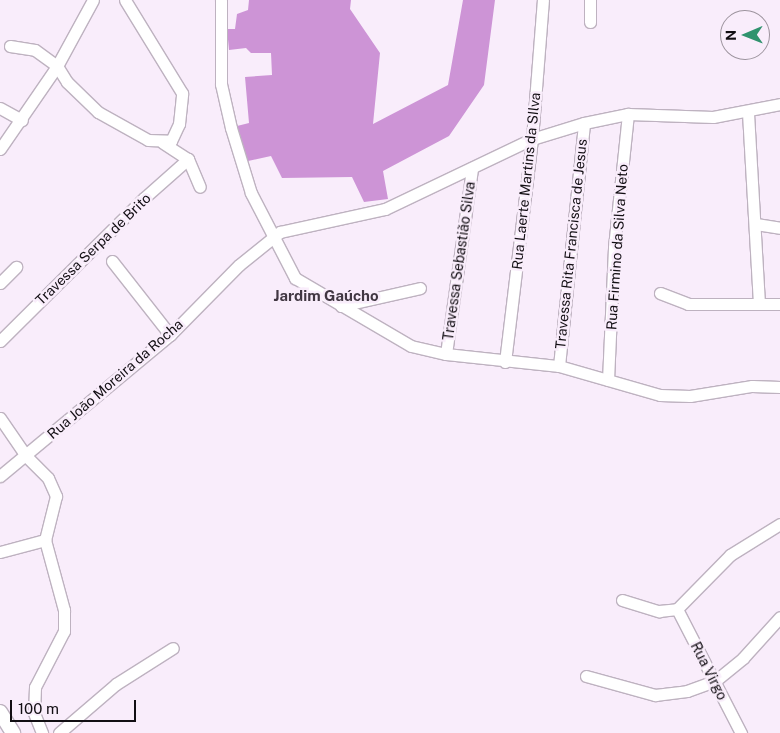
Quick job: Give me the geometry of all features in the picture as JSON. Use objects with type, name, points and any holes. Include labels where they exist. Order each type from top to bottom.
[{"type":"main road","points":[[0,712],[13,733]]},
{"type":"street","points":[[0,149],[22,120],[57,66],[93,0]]},
{"type":"street","points":[[125,0],[182,93],[180,124],[167,142]]},
{"type":"street","points":[[221,0],[221,84],[251,193],[272,238],[295,278],[411,346],[446,354],[505,362],[559,366],[667,395],[780,387]]},
{"type":"street","name":"Rua Laerte Martins da SIlva","points":[[505,362],[532,139],[543,0]]},
{"type":"street","points":[[590,0],[590,22]]},
{"type":"street","points":[[10,46],[35,50],[57,66],[67,82],[98,112],[148,140],[167,142],[188,159],[200,187]]},
{"type":"street","name":"Rua João Moreira da Rocha","points":[[0,476],[170,335],[272,238],[299,226],[354,218],[385,209],[532,139],[584,123],[628,114],[713,117],[748,113],[780,104]]},
{"type":"street","points":[[0,108],[22,120]]},
{"type":"street","points":[[748,113],[756,224],[759,304]]},
{"type":"street","name":"Rua Firmino da Silva Neto","points":[[608,380],[614,247],[628,114]]},
{"type":"street","name":"Travessa Rita Francisca de Jesus","points":[[559,366],[584,123]]},
{"type":"street","name":"Travessa Serpa de Brito","points":[[0,341],[188,159]]},
{"type":"street","name":"Travessa Sebastião Silva","points":[[446,354],[472,168]]},
{"type":"street","points":[[756,224],[780,228]]},
{"type":"street","points":[[112,261],[170,335]]},
{"type":"street","points":[[0,283],[16,267]]},
{"type":"street","points":[[341,306],[420,288]]},
{"type":"street","points":[[660,293],[688,304],[780,304]]},
{"type":"street","points":[[0,418],[26,456],[48,478],[56,496],[45,540],[64,610],[64,631],[36,687],[34,713],[42,733]]},
{"type":"street","points":[[622,600],[658,611],[677,609],[730,555],[780,524]]},
{"type":"street","points":[[0,552],[45,540]]},
{"type":"street","name":"Rua Virgo","points":[[677,609],[741,733]]},
{"type":"street","points":[[586,676],[655,695],[687,691],[715,681],[743,658],[780,617]]},
{"type":"street","points":[[59,733],[116,684],[173,648]]},
{"type":"shaded area","points":[[249,0],[351,0],[350,9],[380,53],[373,124],[448,85],[463,0],[495,0],[484,85],[449,136],[383,171],[388,199],[364,202],[352,177],[282,178],[271,156],[248,161],[237,126],[249,123],[245,77],[272,75],[271,53],[251,53],[246,48],[229,50],[227,29],[235,29],[237,14],[248,10]]},
{"type":"district","name":"Jardim Gaúcho","points":[[326,296]]}]
